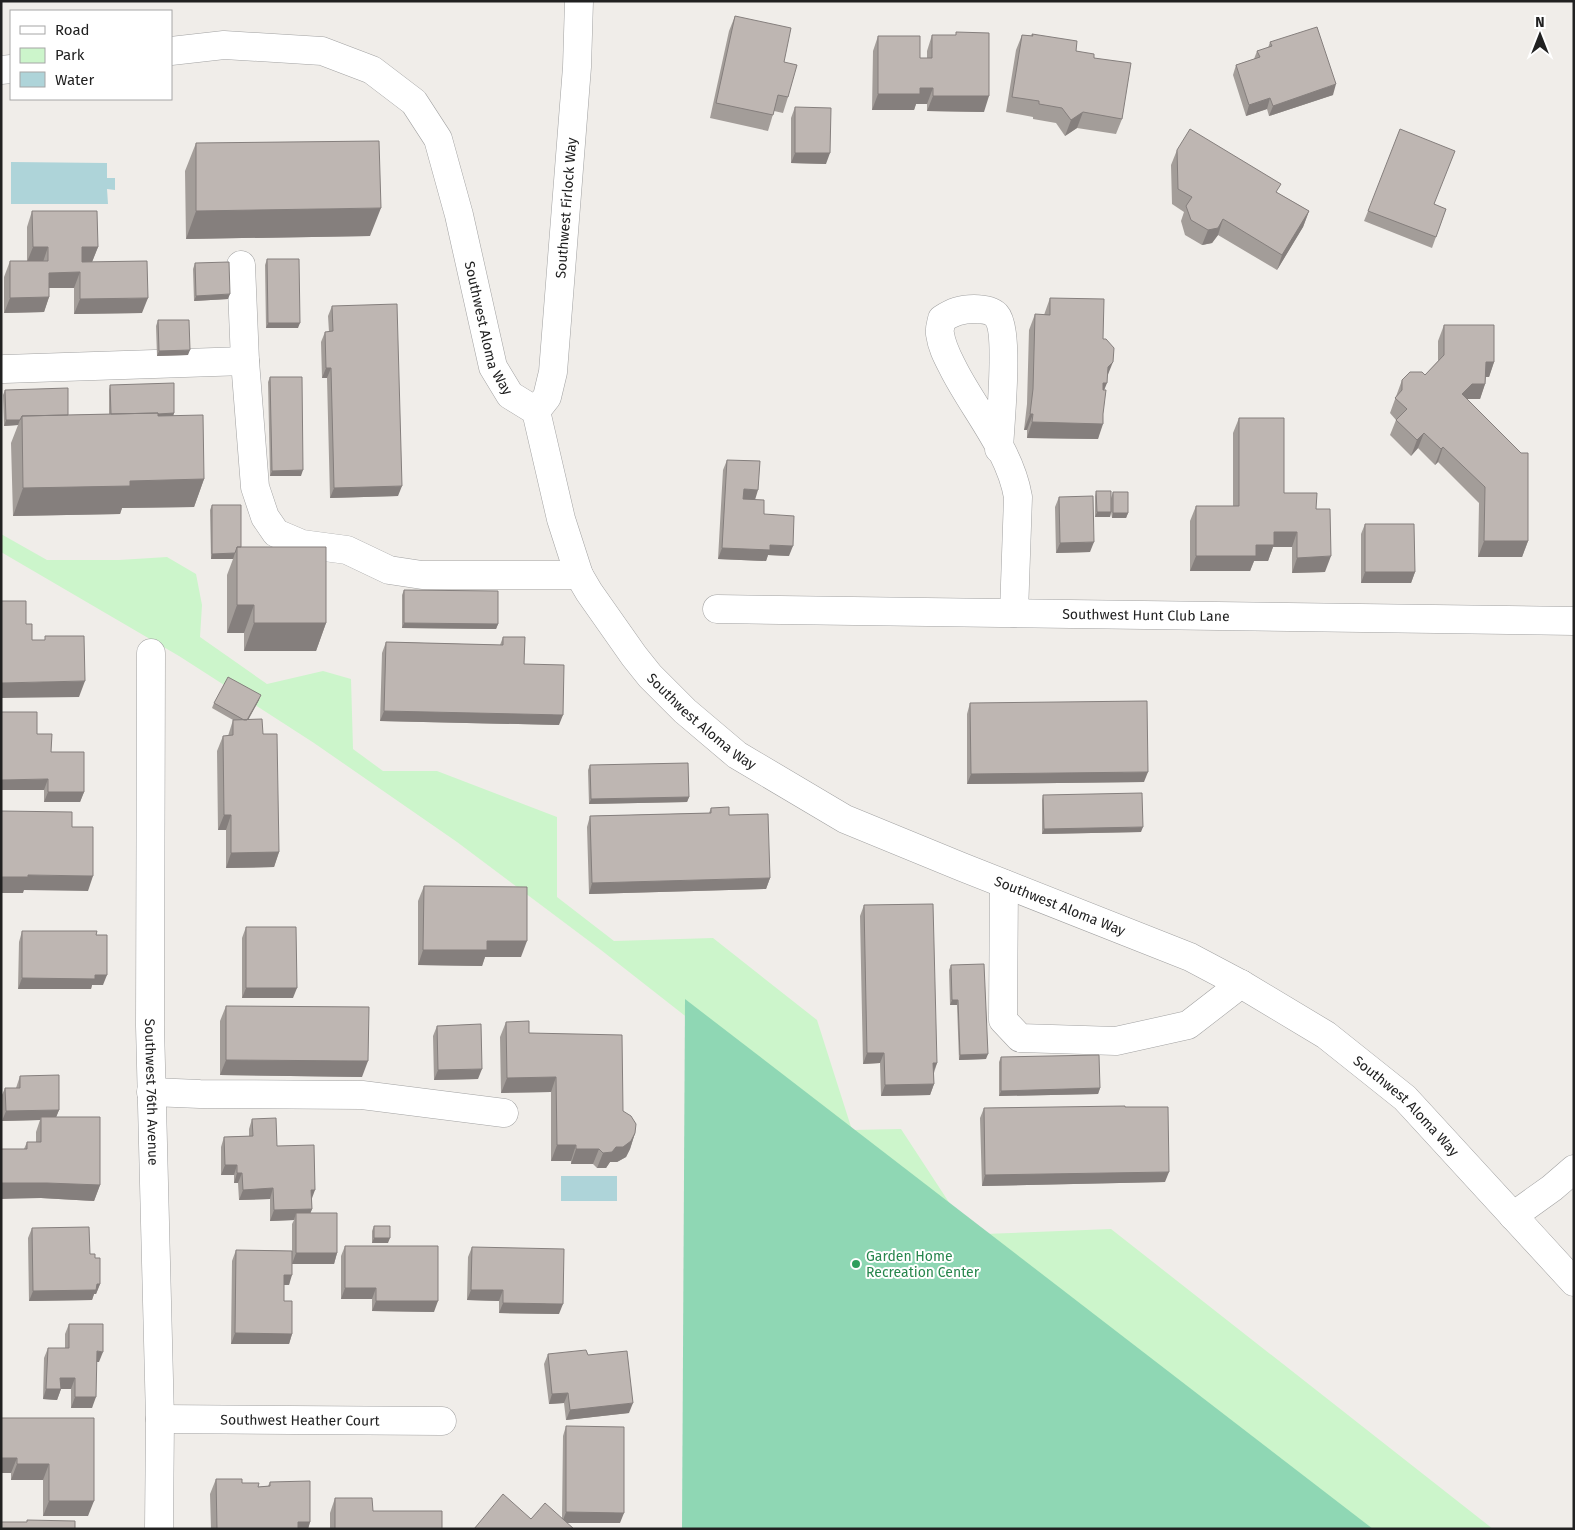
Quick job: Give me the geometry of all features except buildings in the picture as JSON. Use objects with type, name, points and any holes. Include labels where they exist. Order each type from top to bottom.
[{"type":"street","name":"Southwest Firlock Way","points":[[536,411],[547,398],[553,372],[576,76],[579,1]]},
{"type":"street","name":"Southwest Aloma Way","points":[[172,51],[224,45],[322,51],[372,70],[414,102],[438,139],[459,214],[493,367],[510,395],[536,411],[561,519],[579,575],[634,656],[650,676],[684,711],[737,755],[845,818],[1004,884],[1190,957],[1242,984],[1326,1035],[1405,1098],[1574,1282]]},
{"type":"street","points":[[241,265],[245,361],[255,487],[265,516],[276,533],[302,544],[347,550],[389,570],[422,575],[579,575]]},
{"type":"street","points":[[4,369],[245,361]]},
{"type":"street","points":[[999,449],[1016,485],[1018,497],[1014,613]]},
{"type":"street","name":"Southwest Hunt Club Lane","points":[[717,609],[1574,621]]},
{"type":"street","name":"Southwest 76th Avenue","points":[[151,654],[150,1026],[160,1418],[159,1529]]},
{"type":"street","points":[[1004,884],[1004,1020],[1020,1038],[1116,1041],[1188,1025],[1242,984]]},
{"type":"street","points":[[152,1092],[362,1095],[504,1112]]},
{"type":"street","points":[[1514,1216],[1574,1170]]},
{"type":"street","name":"Southwest Heather Court","points":[[160,1418],[442,1421]]},
{"type":"green space","points":[[1,534],[47,560],[119,560],[167,557],[196,574],[202,605],[200,637],[267,684],[323,671],[351,679],[353,749],[383,771],[437,771],[557,817],[557,897],[614,941],[713,938],[817,1020],[852,1130],[901,1129],[954,1210],[984,1234],[1111,1229],[1493,1529],[1340,1529],[601,950],[457,842],[314,743],[179,656],[1,552]]},
{"type":"green space","name":"Garden Home Recreation Center","points":[[685,999],[1373,1529],[682,1529]]},
{"type":"water","points":[[11,162],[107,163],[107,178],[115,178],[115,190],[107,189],[108,204],[11,204]]},
{"type":"water","points":[[561,1176],[617,1176],[617,1201],[561,1201]]},
{"type":"place","name":"Garden Home Recreation Center","points":[[856,1264]]}]
